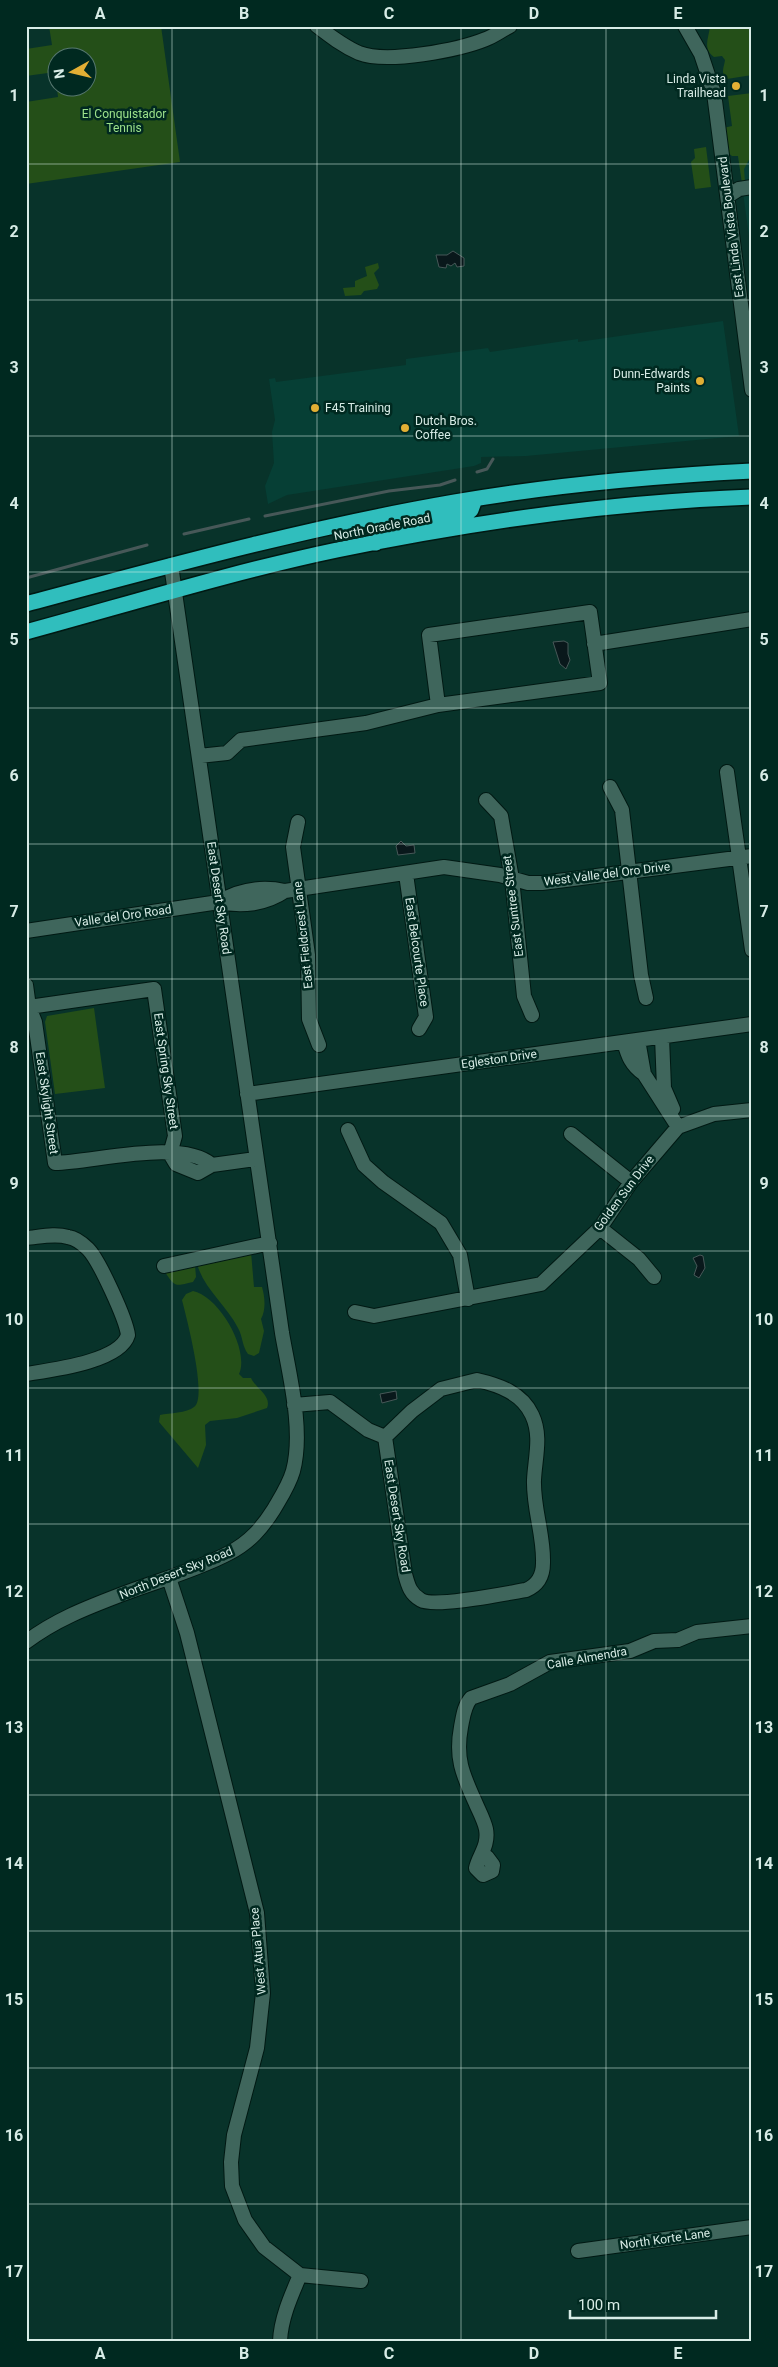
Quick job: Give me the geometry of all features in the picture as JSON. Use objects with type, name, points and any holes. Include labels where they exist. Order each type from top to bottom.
[{"type":"highway","name":"North Oracle Road","points":[[26,604],[170,565],[293,535],[474,499],[604,483],[752,471]]},
{"type":"highway","name":"North Oracle Road","points":[[26,632],[176,590],[336,550],[461,527],[600,508],[752,497]]},
{"type":"highway","points":[[376,543],[386,530],[466,514],[471,510],[474,499]]},
{"type":"street","points":[[317,26],[337,42],[361,54],[394,57],[455,49],[487,39],[510,26]]},
{"type":"street","name":"East Linda Vista Boulevard","points":[[685,26],[701,54],[714,93],[728,196],[742,326],[752,390]]},
{"type":"street","points":[[728,196],[739,189],[752,187]]},
{"type":"street","name":"East Desert Sky Road","points":[[170,565],[176,590],[219,902],[269,1237]]},
{"type":"street","points":[[199,756],[227,753],[241,740],[366,724],[438,705],[600,683],[590,612],[429,635],[438,705]]},
{"type":"street","points":[[594,644],[752,619]]},
{"type":"street","points":[[727,772],[746,856],[752,950]]},
{"type":"street","points":[[610,787],[622,810],[641,975],[646,998]]},
{"type":"street","name":"East Suntree Street","points":[[486,800],[501,816],[512,879],[524,996],[532,1016]]},
{"type":"street","name":"East Fieldcrest Lane","points":[[298,822],[293,847],[292,890],[308,955],[309,1019],[319,1046]]},
{"type":"street","name":"West Valle del Oro Drive","points":[[219,902],[234,893],[271,888],[292,890],[452,867],[528,883],[542,883],[746,856]]},
{"type":"street","name":"East Belcourte Place","points":[[406,874],[426,1018],[419,1030]]},
{"type":"street","name":"Valle del Oro Road","points":[[26,931],[219,902]]},
{"type":"street","name":"East Skylight Street","points":[[26,985],[29,1007],[35,1022],[55,1163],[139,1153],[170,1154]]},
{"type":"street","name":"East Spring Sky Street","points":[[29,1007],[154,988],[175,1136],[170,1154]]},
{"type":"street","name":"Egleston Drive","points":[[247,1094],[752,1024]]},
{"type":"street","points":[[662,1036],[664,1088],[678,1127]]},
{"type":"street","points":[[631,1041],[644,1074],[678,1127]]},
{"type":"street","points":[[644,1074],[662,1062]]},
{"type":"street","name":"Golden Sun Drive","points":[[356,1312],[374,1316],[541,1284],[600,1228],[631,1182],[678,1127],[714,1114],[752,1110]]},
{"type":"street","points":[[348,1130],[364,1165],[383,1182],[441,1223],[460,1256],[468,1299]]},
{"type":"street","points":[[571,1134],[631,1182]]},
{"type":"street","points":[[170,1154],[176,1164],[198,1173],[212,1165],[256,1159]]},
{"type":"street","points":[[600,1228],[639,1259],[654,1277]]},
{"type":"street","points":[[26,1238],[56,1235],[68,1236],[88,1249],[95,1257],[117,1305],[128,1335],[122,1346],[88,1362],[26,1374]]},
{"type":"street","points":[[164,1266],[269,1237]]},
{"type":"street","name":"North Desert Sky Road","points":[[26,1642],[58,1620],[75,1612],[169,1578],[229,1553],[254,1538],[282,1496],[293,1471],[296,1442],[294,1405],[269,1237]]},
{"type":"street","name":"East Desert Sky Road","points":[[477,1380],[501,1385],[522,1400],[532,1416],[538,1439],[534,1494],[544,1564],[541,1577],[535,1586],[526,1590],[438,1603],[422,1601],[410,1591],[405,1574],[385,1437],[412,1411],[441,1389],[477,1380]]},
{"type":"street","points":[[294,1405],[330,1402],[368,1430],[385,1437]]},
{"type":"street","name":"West Atua Place","points":[[169,1578],[187,1633],[257,1913],[263,1993],[257,2048],[234,2135],[231,2162],[232,2186],[245,2220],[264,2247],[300,2275]]},
{"type":"street","name":"Calle Almendra","points":[[482,1856],[486,1828],[462,1774],[459,1760],[461,1729],[470,1698],[510,1684],[550,1662],[630,1651],[650,1642],[678,1640],[697,1632],[752,1626]]},
{"type":"street","name":"North Korte Lane","points":[[578,2251],[752,2227]]},
{"type":"street","points":[[280,2341],[280,2330],[290,2297],[300,2275],[361,2281]]},
{"type":"shaded area","points":[[752,128],[752,258],[738,156]]},
{"type":"shaded area","points":[[453,251],[464,258],[464,266],[457,267],[455,263],[451,266],[447,264],[446,268],[439,267],[436,255],[447,255]]},
{"type":"shaded area","points":[[723,321],[739,436],[526,456],[481,457],[481,463],[474,466],[287,495],[268,504],[265,486],[274,463],[272,432],[275,420],[269,379],[275,378],[276,382],[406,365],[406,359],[488,348],[490,352],[578,339],[578,342]]},
{"type":"shaded area","points":[[564,641],[568,643],[570,660],[566,669],[560,664],[553,642]]},
{"type":"shaded area","points":[[401,841],[406,846],[414,845],[415,853],[398,855],[396,846]]},
{"type":"shaded area","points":[[700,1255],[703,1256],[705,1268],[699,1278],[694,1275],[697,1266],[693,1258]]},
{"type":"shaded area","points":[[396,1391],[397,1399],[382,1403],[380,1394]]},
{"type":"green space","name":"El Conquistador Tennis","points":[[49,26],[161,26],[180,162],[26,184],[26,102],[52,98],[98,98],[98,48],[48,48],[48,73],[26,76],[26,49],[52,45]]},
{"type":"green space","points":[[710,26],[752,26],[752,75],[727,79],[725,77],[723,70],[725,60],[722,56],[714,57],[708,50],[707,43]]},
{"type":"green space","points":[[752,93],[752,154],[744,169],[745,182],[742,183],[738,156],[732,156],[727,152],[723,128],[732,126],[728,96]]},
{"type":"green space","points":[[706,147],[711,187],[695,189],[691,162],[695,158],[694,149]]},
{"type":"green space","points":[[378,263],[379,268],[374,273],[379,285],[377,289],[364,291],[361,295],[345,296],[343,288],[355,287],[355,281],[367,276],[365,267]]},
{"type":"green space","points":[[94,1008],[105,1088],[55,1094],[45,1022],[47,1016]]},
{"type":"green space","points":[[251,1252],[254,1287],[262,1287],[264,1295],[264,1312],[261,1319],[264,1331],[259,1353],[254,1356],[246,1351],[238,1328],[210,1289],[197,1264]]},
{"type":"green space","points":[[195,1265],[196,1277],[193,1282],[176,1285],[165,1272]]},
{"type":"green space","points":[[193,1291],[203,1295],[213,1303],[230,1325],[240,1352],[241,1364],[239,1374],[243,1378],[251,1378],[265,1396],[268,1404],[267,1408],[237,1418],[210,1421],[205,1425],[206,1445],[198,1468],[159,1422],[160,1415],[191,1409],[198,1400],[199,1389],[195,1356],[182,1300],[186,1294]]},
{"type":"waterway","points":[[477,472],[487,469],[493,459]]},
{"type":"waterway","points":[[265,516],[389,491],[440,485],[455,480]]},
{"type":"waterway","points":[[184,534],[249,519]]},
{"type":"waterway","points":[[26,578],[147,545]]},
{"type":"place","name":"Linda Vista Trailhead","points":[[736,86]]},
{"type":"place","name":"Dunn-Edwards Paints","points":[[700,381]]},
{"type":"place","name":"F45 Training","points":[[315,408]]},
{"type":"place","name":"Dutch Bros. Coffee","points":[[405,428]]}]
